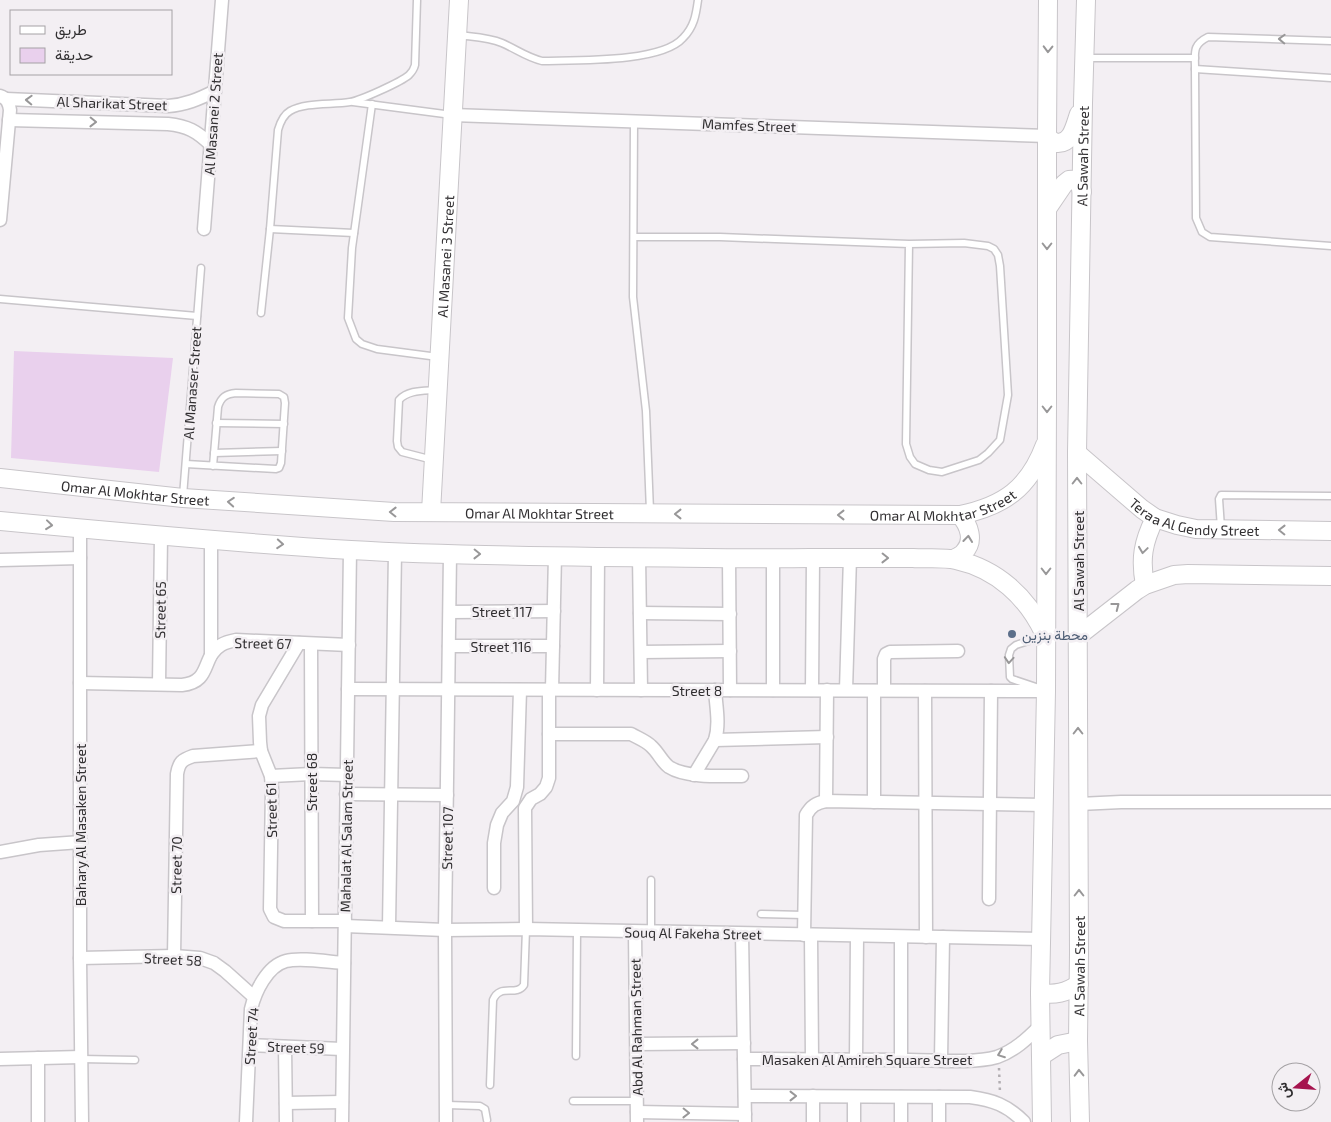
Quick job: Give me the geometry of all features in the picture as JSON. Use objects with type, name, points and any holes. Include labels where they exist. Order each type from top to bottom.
[{"type":"main road","name":"Al Masanei 3 Street","points":[[431,512],[459,0]]},
{"type":"main road","points":[[1042,1122],[1040,993],[1046,691],[1048,0]]},
{"type":"main road","name":"Al Sawah Street","points":[[1080,1122],[1078,1041],[1077,453],[1082,103],[1086,0]]},
{"type":"main road","points":[[1047,136],[1057,143],[1061,143],[1069,138],[1082,103]]},
{"type":"main road","points":[[1047,209],[1066,182],[1072,180],[1079,182],[1082,192]]},
{"type":"main road","name":"Omar Al Mokhtar Street","points":[[0,478],[183,498],[360,511],[960,516],[980,511],[998,503],[1015,491],[1029,476],[1040,459],[1047,440]]},
{"type":"main road","name":"Teraa Al Gendy Street","points":[[1077,453],[1142,509],[1155,518],[1177,525],[1196,529],[1331,531]]},
{"type":"main road","points":[[954,559],[964,553],[970,540],[968,526],[960,516]]},
{"type":"main road","points":[[1145,585],[1142,572],[1144,543],[1155,518]]},
{"type":"main road","points":[[0,520],[161,536],[395,552],[555,556],[954,559],[974,565],[993,574],[1010,586],[1024,600],[1037,618],[1046,636]]},
{"type":"main road","points":[[1078,636],[1136,590],[1174,575],[1331,576]]},
{"type":"main road","points":[[1040,993],[1061,994],[1079,984]]},
{"type":"main road","points":[[1042,1056],[1058,1045],[1078,1041]]},
{"type":"street","name":"Al Masanei 2 Street","points":[[204,229],[222,0]]},
{"type":"street","name":"Al Sharikat Street","points":[[3,98],[168,106],[192,102],[215,91]]},
{"type":"street","points":[[0,220],[10,120],[9,104],[3,98]]},
{"type":"street","name":"Mamfes Street","points":[[452,114],[1047,136]]},
{"type":"street","name":"Al Sharikat Street","points":[[10,120],[180,125],[191,129],[211,145]]},
{"type":"street","name":"Bahary Al Masaken Street","points":[[80,528],[82,1122]]},
{"type":"street","name":"Street 65","points":[[159,684],[161,536]]},
{"type":"street","points":[[80,683],[182,685],[192,684],[200,678],[211,655],[211,539]]},
{"type":"street","name":"Mahalat Al Salam Street","points":[[342,1122],[350,550]]},
{"type":"street","points":[[389,927],[395,552]]},
{"type":"street","name":"Street 107","points":[[446,1122],[445,930],[450,554]]},
{"type":"street","points":[[526,929],[525,808],[531,799],[540,794],[546,787],[549,778],[555,556]]},
{"type":"street","points":[[597,690],[598,556]]},
{"type":"street","points":[[639,556],[641,690]]},
{"type":"street","points":[[729,557],[730,690]]},
{"type":"street","points":[[846,690],[850,557]]},
{"type":"street","points":[[0,560],[80,558]]},
{"type":"street","points":[[773,558],[773,690]]},
{"type":"street","points":[[812,690],[813,558]]},
{"type":"street","name":"Street 117","points":[[450,612],[554,612]]},
{"type":"street","points":[[640,613],[730,614]]},
{"type":"street","name":"Street 67","points":[[211,655],[220,646],[236,640],[348,645]]},
{"type":"street","name":"Street 61","points":[[305,644],[262,706],[259,716],[261,751],[271,776],[272,789],[270,909],[274,917],[284,921],[345,924]]},
{"type":"street","name":"Street 68","points":[[305,644],[311,774],[312,921]]},
{"type":"street","name":"Street 116","points":[[449,646],[553,646]]},
{"type":"street","points":[[641,652],[730,651]]},
{"type":"street","points":[[874,802],[879,690],[886,654],[890,652],[958,651]]},
{"type":"street","name":"Street 8","points":[[348,689],[1046,691]]},
{"type":"street","points":[[494,888],[496,824],[502,813],[513,801],[518,787],[520,690]]},
{"type":"street","points":[[694,774],[714,740],[717,728],[715,690]]},
{"type":"street","points":[[826,801],[828,690]]},
{"type":"street","points":[[925,691],[926,937]]},
{"type":"street","points":[[989,899],[991,691]]},
{"type":"street","points":[[549,734],[631,734],[651,746],[668,766],[680,773],[742,776]]},
{"type":"street","points":[[714,740],[827,737]]},
{"type":"street","name":"Street 70","points":[[174,956],[178,766],[184,759],[193,756],[261,751]]},
{"type":"street","points":[[271,776],[347,774]]},
{"type":"street","points":[[346,794],[447,795]]},
{"type":"street","points":[[812,1059],[807,935],[804,915],[806,815],[810,808],[817,803],[826,801],[1044,805]]},
{"type":"street","points":[[1079,804],[1121,802],[1331,802]]},
{"type":"street","points":[[0,852],[39,845],[81,842]]},
{"type":"street","name":"Souq Al Fakeha Street","points":[[345,924],[445,930],[526,929],[1042,939]]},
{"type":"street","name":"Abd Al Rahman Street","points":[[636,932],[637,1112]]},
{"type":"street","points":[[637,1112],[745,1118],[742,934]]},
{"type":"street","points":[[856,1060],[857,936]]},
{"type":"street","points":[[901,936],[901,1060]]},
{"type":"street","points":[[941,1060],[943,937]]},
{"type":"street","name":"Street 58","points":[[80,958],[174,956],[200,958],[214,963],[254,997]]},
{"type":"street","name":"Street 74","points":[[246,1122],[251,1009],[254,997],[267,975],[285,961],[344,963]]},
{"type":"street","name":"Masaken Al Amireh Square Street","points":[[744,1059],[979,1060],[999,1056],[1012,1050],[1024,1042],[1040,1026]]},
{"type":"street","points":[[637,1044],[744,1044]]},
{"type":"street","name":"Street 59","points":[[250,1045],[342,1049]]},
{"type":"street","points":[[285,1047],[286,1122]]},
{"type":"street","points":[[38,1058],[38,1122]]},
{"type":"street","points":[[0,1059],[81,1058]]},
{"type":"street","points":[[745,1096],[986,1099],[1001,1104],[1024,1122]]},
{"type":"street","points":[[813,1096],[813,1122]]},
{"type":"street","points":[[854,1097],[854,1122]]},
{"type":"street","points":[[900,1122],[901,1097]]},
{"type":"street","points":[[939,1097],[939,1122]]},
{"type":"street","points":[[286,1103],[342,1102]]},
{"type":"lane","points":[[352,102],[402,80],[411,73],[415,65],[417,0]]},
{"type":"lane","points":[[457,35],[500,42],[529,57],[542,61],[621,59],[664,50],[682,40],[695,22],[698,0]]},
{"type":"lane","points":[[1331,41],[1208,37],[1200,41],[1196,48],[1195,69],[1196,218],[1202,232],[1210,237],[1331,246]]},
{"type":"lane","points":[[1084,58],[1196,58]]},
{"type":"lane","points":[[1195,69],[1331,78]]},
{"type":"lane","points":[[261,313],[278,130],[285,115],[304,106],[352,102],[452,114]]},
{"type":"lane","points":[[372,104],[354,233],[348,318],[356,338],[362,344],[377,349],[439,357]]},
{"type":"lane","points":[[634,121],[633,297],[646,411],[650,514]]},
{"type":"lane","points":[[270,229],[354,233]]},
{"type":"lane","points":[[634,237],[720,237],[909,244],[964,243],[988,246],[994,249],[998,255],[1000,266],[1008,395],[1000,440],[980,460],[942,472],[915,464],[910,457],[906,444],[909,244]]},
{"type":"lane","name":"Al Manaser Street","points":[[183,498],[201,268]]},
{"type":"lane","points":[[0,299],[197,316]]},
{"type":"lane","points":[[433,460],[402,452],[398,447],[399,400],[409,393],[437,390]]},
{"type":"lane","points":[[186,464],[213,466],[276,469],[281,466],[285,400],[282,395],[230,393],[224,396],[218,407],[213,466]]},
{"type":"lane","points":[[216,423],[284,424]]},
{"type":"lane","points":[[214,453],[282,451]]},
{"type":"lane","points":[[1221,529],[1218,499],[1222,495],[1331,496]]},
{"type":"lane","points":[[1046,636],[1016,645],[1011,649],[1009,655],[1009,674],[1012,679],[1046,691]]},
{"type":"lane","points":[[651,880],[651,932]]},
{"type":"lane","points":[[761,914],[804,915]]},
{"type":"lane","points":[[490,1086],[493,1000],[498,992],[519,990],[524,985],[526,929]]},
{"type":"lane","points":[[576,1056],[577,930]]},
{"type":"lane","points":[[81,1058],[135,1060]]},
{"type":"lane","points":[[573,1102],[637,1112]]},
{"type":"lane","points":[[447,1106],[480,1106],[485,1109],[487,1120]]},
{"type":"path","points":[[999,1056],[1001,1104]]},
{"type":"green space","points":[[14,351],[173,358],[159,472],[11,458]]},
{"type":"place","name":"محطة بنزين","points":[[1012,634]]}]
